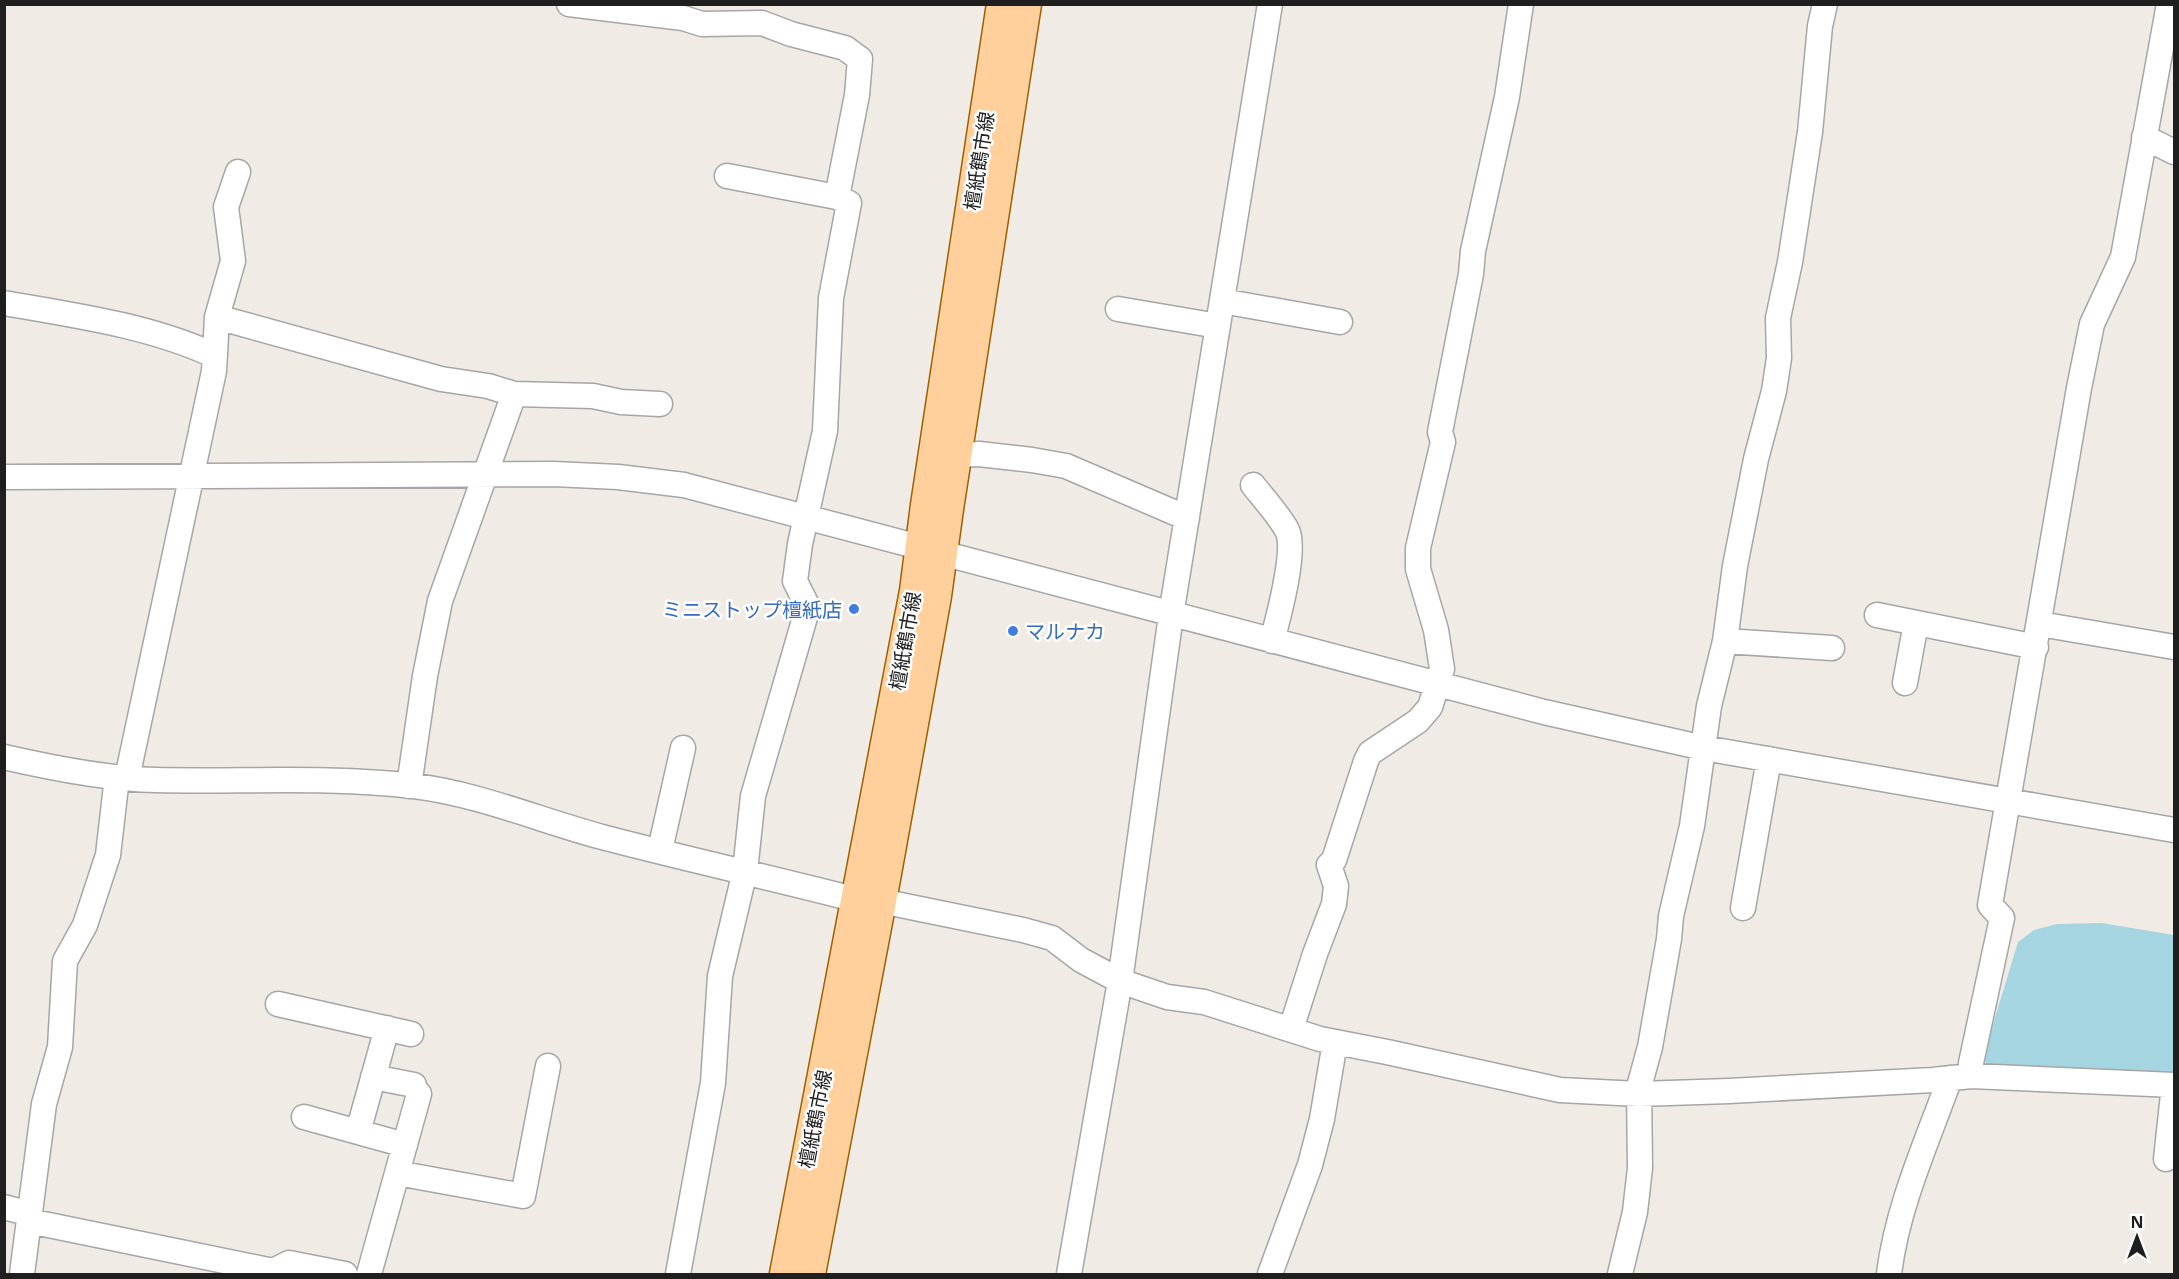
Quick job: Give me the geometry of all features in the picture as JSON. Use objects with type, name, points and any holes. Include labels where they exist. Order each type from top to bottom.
[{"type":"main road","name":"檀紙鶴市線","points":[[931,550],[1002,4]]},
{"type":"main road","name":"檀紙鶴市線","points":[[810,1275],[915,591],[931,550],[956,454],[1026,4]]},
{"type":"main road","name":"檀紙鶴市線","points":[[785,1275],[869,900]]},
{"type":"street","points":[[569,4],[622,8],[683,18],[702,24],[762,23],[791,34],[845,48],[860,59],[857,95],[837,197]]},
{"type":"street","points":[[1069,1275],[1120,981],[1171,615],[1270,4]]},
{"type":"street","points":[[1291,1029],[1334,904],[1336,886],[1329,865],[1334,860],[1366,760],[1370,753],[1382,744],[1418,721],[1430,707],[1442,669],[1436,630],[1418,569],[1418,548],[1443,442],[1440,432],[1471,274],[1473,251],[1507,97],[1521,4]]},
{"type":"street","points":[[1620,1275],[1635,1212],[1640,1168],[1639,1094],[1670,939],[1671,916],[1692,826],[1709,706],[1725,641],[1735,566],[1756,459],[1774,391],[1779,358],[1778,318],[1790,262],[1810,132],[1820,26],[1825,4]]},
{"type":"street","points":[[1889,1275],[1892,1249],[1904,1205],[1961,1077],[1971,1063],[2002,918],[1990,905],[2092,324],[2123,257],[2169,4]]},
{"type":"street","points":[[2144,137],[2175,152]]},
{"type":"street","points":[[17,1265],[30,1218],[44,1104],[60,1047],[65,961],[85,925],[108,855],[122,777],[204,424],[214,371],[217,317],[233,261],[226,207],[238,172]]},
{"type":"street","points":[[678,1275],[713,1083],[720,976],[745,872],[753,796],[808,607],[795,581],[800,544],[825,431],[831,298],[849,203],[837,197],[727,176]]},
{"type":"street","points":[[1222,301],[1340,322]]},
{"type":"street","points":[[4,303],[71,314],[156,335],[192,345],[215,356]]},
{"type":"street","points":[[1118,309],[1218,326]]},
{"type":"street","points":[[217,317],[441,379],[488,386],[514,394],[593,396],[621,402],[660,405]]},
{"type":"street","points":[[409,786],[425,675],[440,601],[514,394]]},
{"type":"street","points":[[956,454],[979,454],[1065,466],[1187,518]]},
{"type":"street","points":[[4,477],[485,474],[597,476],[684,485],[1544,712],[1704,748],[2175,830]]},
{"type":"street","points":[[1253,485],[1288,532],[1289,556],[1284,598],[1272,641]]},
{"type":"street","points":[[1877,615],[1916,623],[2175,647]]},
{"type":"street","points":[[1905,683],[1916,623]]},
{"type":"street","points":[[1725,641],[1832,648]]},
{"type":"street","points":[[660,850],[683,748]]},
{"type":"street","points":[[4,757],[122,777],[155,780],[357,781],[459,794],[523,811],[600,836],[745,872],[869,900],[1023,930],[1052,938],[1081,960],[1120,981],[1167,997],[1204,1002],[1335,1042],[1560,1090],[1639,1094],[1730,1091],[1961,1077],[2174,1085],[2166,1159]]},
{"type":"street","points":[[1743,908],[1769,759]]},
{"type":"street","points":[[278,1004],[411,1034]]},
{"type":"street","points":[[358,1132],[387,1028]]},
{"type":"street","points":[[1270,1275],[1310,1165],[1322,1119],[1335,1042]]},
{"type":"street","points":[[397,1173],[523,1196],[548,1066]]},
{"type":"street","points":[[369,1275],[405,1145],[416,1089],[373,1077]]},
{"type":"street","points":[[304,1117],[405,1145]]},
{"type":"street","points":[[4,1207],[30,1218],[273,1271],[289,1263],[345,1275]]},
{"type":"water","points":[[2101,923],[2174,935],[2174,1080],[1994,1069],[1986,1064],[1984,1054],[2018,942],[2034,930],[2057,924]]},
{"type":"place","name":"ミニストップ檀紙店","points":[[854,609]]},
{"type":"place","name":"マルナカ","points":[[1013,631]]}]
